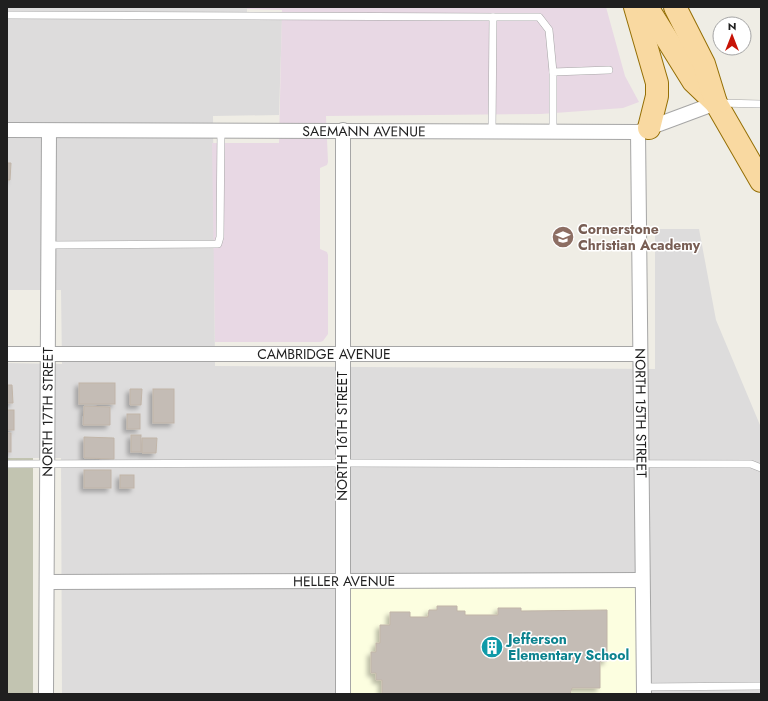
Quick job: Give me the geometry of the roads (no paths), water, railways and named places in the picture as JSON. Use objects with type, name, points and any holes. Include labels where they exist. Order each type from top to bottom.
[{"type":"main road","points":[[675,7],[704,64],[716,103],[761,181]]},
{"type":"main road","points":[[651,9],[695,84],[716,103]]},
{"type":"main road","points":[[644,130],[657,96],[651,9]]},
{"type":"street","name":"SAEMANN AVENUE","points":[[7,130],[644,130],[716,103]]},
{"type":"street","name":"NORTH 17TH STREET","points":[[46,694],[49,130]]},
{"type":"street","name":"NORTH 16TH STREET","points":[[342,694],[343,130]]},
{"type":"street","name":"NORTH 15TH STREET","points":[[644,130],[640,354],[644,691]]},
{"type":"street","name":"CAMBRIDGE AVENUE","points":[[7,354],[640,354]]},
{"type":"street","name":"HELLER AVENUE","points":[[47,582],[642,580]]},
{"type":"lane","points":[[7,15],[539,17],[549,30],[553,72],[553,131]]},
{"type":"lane","points":[[492,131],[493,17]]},
{"type":"lane","points":[[553,72],[609,70]]},
{"type":"lane","points":[[716,103],[761,104]]},
{"type":"lane","points":[[49,245],[218,244],[220,238],[221,130]]},
{"type":"lane","points":[[7,464],[751,464],[761,468]]},
{"type":"lane","points":[[644,691],[761,686]]},
{"type":"place","name":"Cornerstone Christian Academy","points":[[563,237]]},
{"type":"place","name":"Jefferson Elementary School","points":[[492,647]]}]
